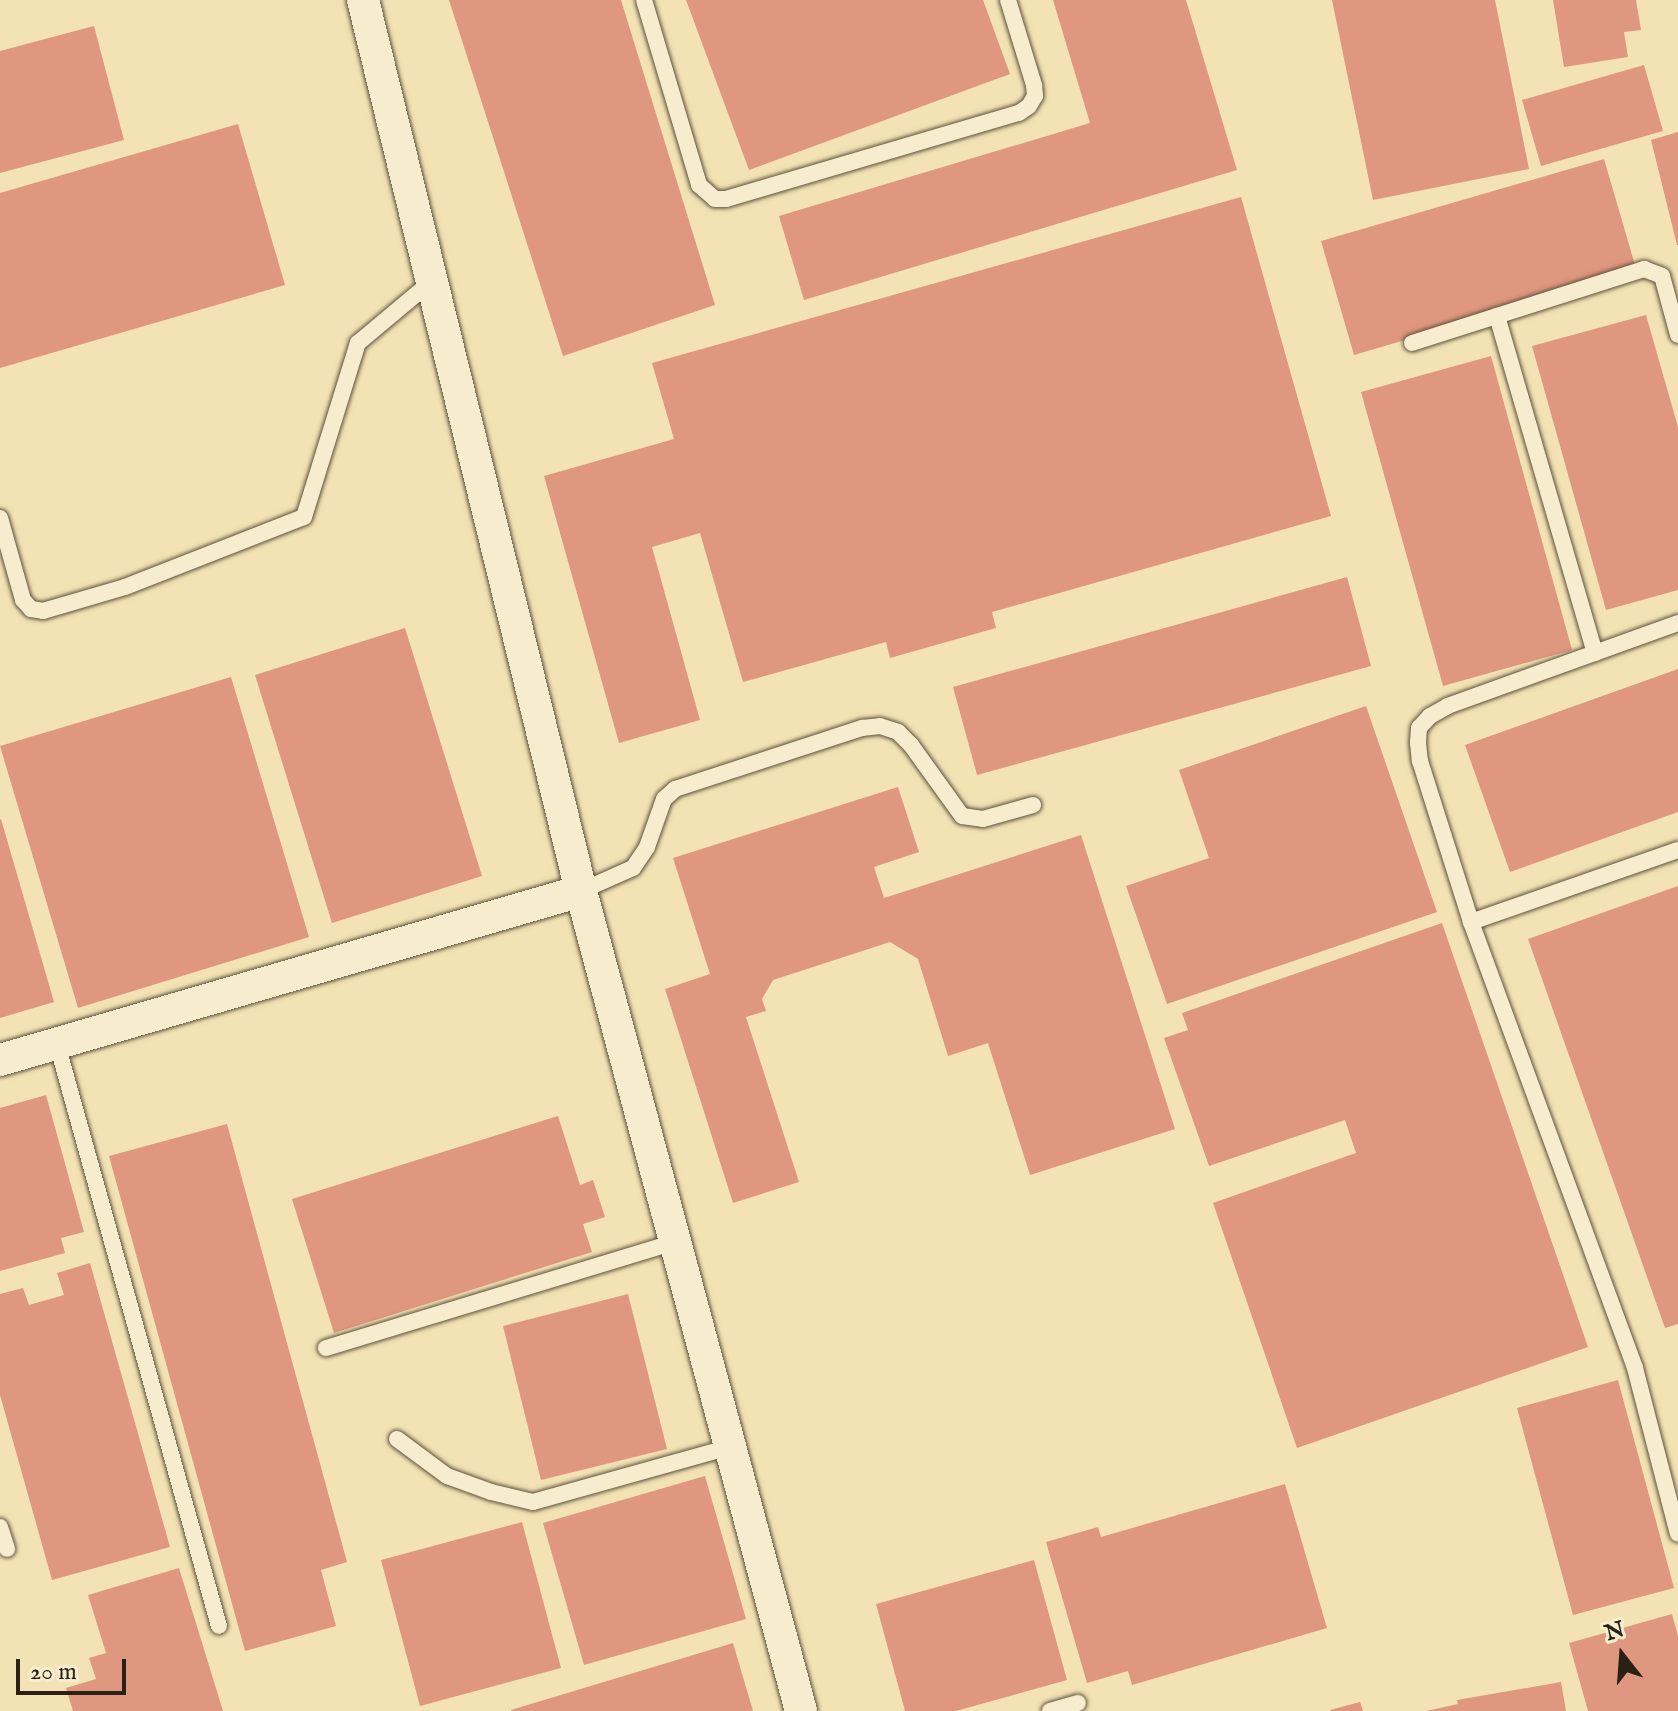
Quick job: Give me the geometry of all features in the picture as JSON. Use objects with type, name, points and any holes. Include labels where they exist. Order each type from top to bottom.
[{"type":"street","points":[[363,0],[581,891],[801,1711]]},
{"type":"street","points":[[0,1060],[581,891]]},
{"type":"lane","points":[[644,0],[699,185],[715,199],[975,126],[1029,106],[1035,96],[1034,85],[1008,0]]},
{"type":"lane","points":[[1412,343],[1644,269],[1662,276],[1678,335]]},
{"type":"lane","points":[[0,518],[23,600],[31,609],[43,611],[125,587],[304,517],[358,343],[432,281]]},
{"type":"lane","points":[[1497,316],[1595,653]]},
{"type":"lane","points":[[1678,623],[1448,706],[1430,716],[1419,728],[1420,761],[1471,922],[1635,1368],[1678,1534]]},
{"type":"lane","points":[[581,891],[633,868],[647,847],[664,799],[675,789],[862,728],[880,726],[898,732],[911,745],[962,816],[983,819],[1033,805]]},
{"type":"lane","points":[[1471,922],[1678,850]]},
{"type":"lane","points":[[57,1044],[219,1626]]},
{"type":"lane","points":[[326,1348],[675,1242]]},
{"type":"lane","points":[[397,1439],[447,1476],[491,1492],[533,1502],[730,1447]]},
{"type":"lane","points":[[0,1527],[7,1549]]},
{"type":"lane","points":[[1050,1711],[1078,1703]]},
{"type":"building","points":[[449,0],[621,0],[715,305],[563,356]]},
{"type":"building","points":[[686,0],[983,0],[1010,74],[749,170]]},
{"type":"building","points":[[1053,0],[1186,0],[1237,170],[804,300],[779,216],[1090,123]]},
{"type":"building","points":[[1332,0],[1495,0],[1529,169],[1373,200]]},
{"type":"building","points":[[1553,0],[1636,0],[1641,30],[1624,32],[1628,57],[1564,67]]},
{"type":"building","points":[[94,26],[124,140],[0,173],[0,51]]},
{"type":"building","points":[[1644,65],[1663,131],[1541,166],[1522,100]]},
{"type":"building","points":[[238,124],[285,285],[0,368],[0,193]]},
{"type":"building","points":[[1678,132],[1678,245],[1677,245],[1651,140]]},
{"type":"building","points":[[1604,159],[1637,272],[1354,355],[1321,241]]},
{"type":"building","points":[[1241,197],[1331,516],[992,612],[996,628],[890,658],[886,642],[743,682],[700,533],[652,547],[700,720],[619,743],[544,476],[674,439],[652,363]]},
{"type":"building","points":[[1646,315],[1678,427],[1678,590],[1606,610],[1532,346]]},
{"type":"building","points":[[1491,356],[1572,650],[1443,686],[1361,392]]},
{"type":"building","points":[[1347,577],[1371,666],[977,775],[953,687]]},
{"type":"building","points":[[405,628],[482,876],[332,923],[255,675]]},
{"type":"building","points":[[1678,669],[1678,812],[1510,872],[1465,745]]},
{"type":"building","points":[[231,677],[309,937],[78,1008],[0,746]]},
{"type":"building","points":[[1366,706],[1437,912],[1167,1004],[1126,886],[1209,858],[1179,770]]},
{"type":"building","points":[[898,787],[919,852],[874,867],[884,898],[1081,835],[1175,1129],[1030,1175],[988,1043],[948,1056],[918,959],[890,942],[773,980],[762,999],[766,1011],[746,1017],[799,1182],[733,1203],[665,989],[710,974],[673,858]]},
{"type":"building","points":[[0,820],[54,1002],[0,1018]]},
{"type":"building","points":[[1678,886],[1678,1324],[1665,1328],[1528,939]]},
{"type":"building","points":[[1442,923],[1588,1347],[1297,1448],[1213,1203],[1356,1153],[1345,1120],[1209,1166],[1164,1038],[1188,1030],[1182,1013]]},
{"type":"building","points":[[46,1095],[84,1232],[61,1238],[65,1253],[0,1271],[0,1108]]},
{"type":"building","points":[[558,1116],[580,1185],[593,1180],[605,1217],[583,1224],[592,1252],[334,1333],[292,1199]]},
{"type":"building","points":[[227,1124],[347,1562],[321,1570],[336,1626],[245,1651],[109,1156]]},
{"type":"building","points":[[90,1263],[170,1547],[52,1580],[0,1395],[0,1294],[23,1288],[29,1305],[64,1295],[57,1273]]},
{"type":"building","points":[[628,1294],[667,1449],[541,1480],[503,1326]]},
{"type":"building","points":[[1618,1380],[1674,1588],[1573,1615],[1517,1408]]},
{"type":"building","points":[[705,1476],[746,1619],[584,1665],[543,1523]]},
{"type":"building","points":[[1285,1484],[1327,1628],[1132,1685],[1128,1671],[1087,1683],[1046,1542],[1098,1527],[1101,1537]]},
{"type":"building","points":[[522,1522],[561,1668],[420,1706],[381,1560]]},
{"type":"building","points":[[1034,1560],[1067,1680],[956,1711],[905,1711],[876,1604]]},
{"type":"building","points":[[179,1568],[223,1711],[73,1711],[66,1688],[96,1679],[89,1658],[106,1653],[88,1595]]},
{"type":"building","points":[[1672,1614],[1678,1636],[1678,1711],[1588,1711],[1569,1643]]},
{"type":"building","points":[[733,1643],[753,1711],[511,1711],[511,1710]]},
{"type":"building","points":[[1561,1682],[1566,1711],[1426,1711],[1458,1704],[1457,1700]]},
{"type":"building","points":[[1360,1702],[1363,1711],[1330,1710]]}]
